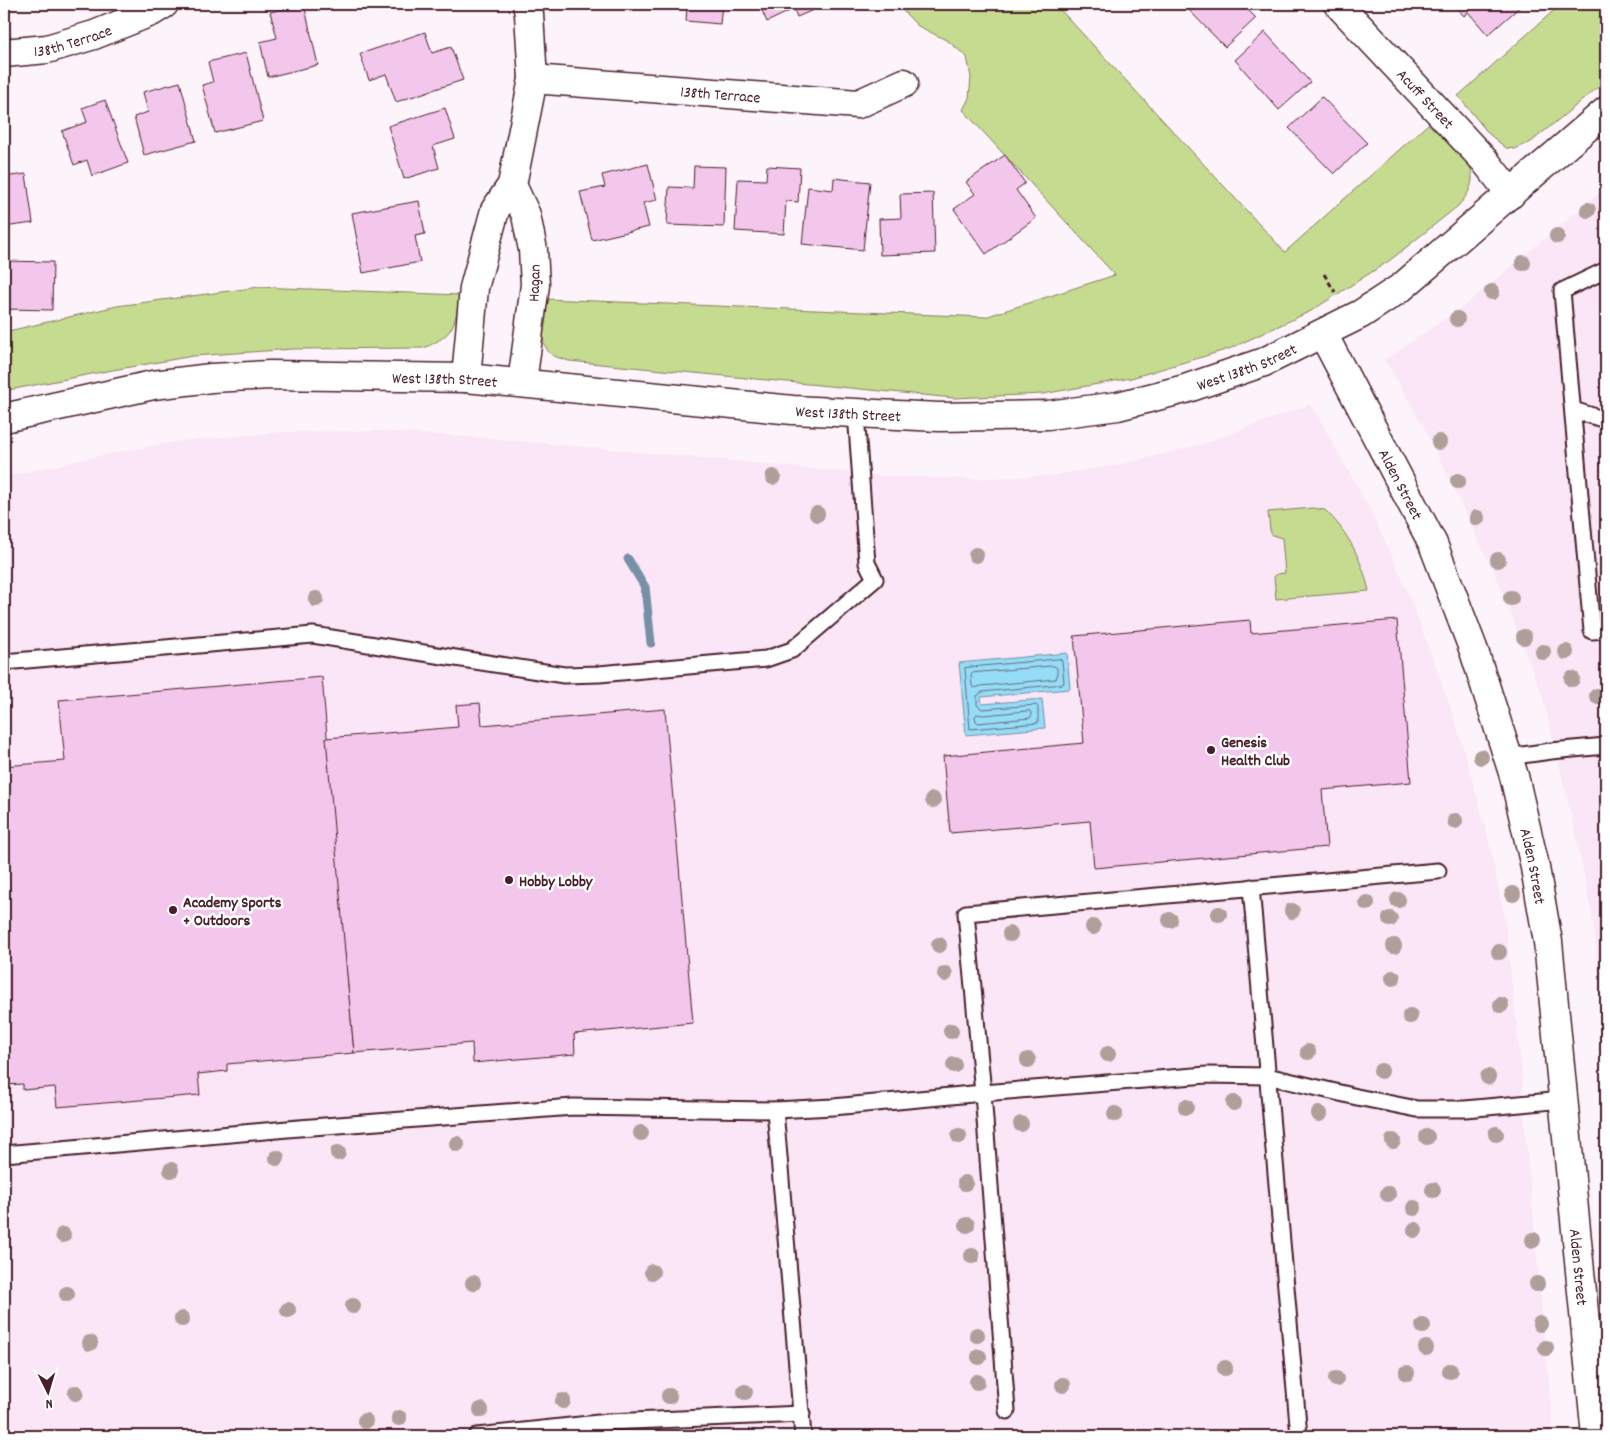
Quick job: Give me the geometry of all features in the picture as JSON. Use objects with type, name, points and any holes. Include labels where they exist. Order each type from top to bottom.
[{"type":"street","name":"138th Terrace","points":[[4,53],[47,49],[94,35],[150,12],[164,4]]},
{"type":"street","points":[[466,378],[474,288],[495,210],[512,186],[533,78],[529,14],[526,4]]},
{"type":"street","name":"Acuff Street","points":[[1338,4],[1485,161],[1511,194]]},
{"type":"street","name":"138th Terrace","points":[[533,78],[858,104],[904,83]]},
{"type":"street","name":"West 138th Street","points":[[4,418],[153,385],[211,378],[270,375],[466,378],[793,410],[939,417],[1048,415],[1118,406],[1185,389],[1255,365],[1323,334],[1361,314],[1402,287],[1606,111]]},
{"type":"street","name":"Hagan","points":[[512,186],[526,215],[533,250],[535,285],[522,383]]},
{"type":"street","name":"Alden Street","points":[[1323,334],[1433,544],[1474,651],[1514,776],[1534,862],[1548,942],[1596,1436]]},
{"type":"lane","points":[[1606,270],[1562,291],[1592,631],[1606,630]]},
{"type":"lane","points":[[1572,410],[1606,420]]},
{"type":"lane","points":[[4,662],[313,635],[564,675],[599,674],[766,659],[792,650],[876,579],[867,563],[856,413]]},
{"type":"lane","points":[[1508,757],[1606,746]]},
{"type":"lane","points":[[1006,1411],[983,1093],[966,913],[1438,870]]},
{"type":"lane","points":[[1251,887],[1299,1436]]},
{"type":"lane","points":[[4,1154],[299,1128],[573,1107],[775,1110],[833,1107],[1207,1074],[1267,1076],[1357,1098],[1417,1109],[1465,1109],[1563,1100]]},
{"type":"lane","points":[[775,1110],[803,1436]]},
{"type":"lane","points":[[477,1436],[608,1422],[802,1414]]},
{"type":"path","points":[[1324,274],[1335,292]]},
{"type":"shaded area","points":[[1606,187],[1606,1051],[1592,916],[1574,827],[1543,698],[1499,583],[1425,429],[1385,360],[1469,302]]},
{"type":"shaded area","points":[[1311,404],[1372,513],[1403,580],[1458,729],[1487,833],[1504,913],[1522,1074],[1525,1130],[1553,1427],[1547,1436],[4,1436],[4,477],[103,455],[181,441],[281,432],[379,431],[487,438],[885,476],[968,479],[1047,476],[1119,465],[1202,444]]},
{"type":"green space","points":[[896,4],[1055,4],[1285,252],[1428,124],[1459,150],[1471,170],[1472,181],[1468,193],[1458,206],[1389,261],[1311,311],[1229,349],[1131,378],[1043,394],[954,398],[569,361],[548,352],[542,330],[546,299],[985,317],[1115,275],[963,110],[969,98],[971,77],[967,57],[948,41],[918,26]]},
{"type":"green space","points":[[1561,4],[1606,4],[1606,81],[1531,142],[1515,149],[1506,148],[1489,134],[1458,96]]},
{"type":"green space","points":[[259,287],[460,295],[454,322],[447,334],[424,348],[293,349],[193,356],[4,391],[4,332],[117,306]]},
{"type":"green space","points":[[1313,508],[1325,510],[1341,528],[1358,558],[1369,591],[1276,599],[1274,577],[1277,574],[1285,573],[1282,538],[1272,535],[1268,512]]},
{"type":"water","points":[[1067,653],[1070,689],[981,697],[982,704],[1042,699],[1045,728],[966,735],[959,663]]},
{"type":"building","points":[[304,4],[318,65],[268,77],[260,42],[277,38],[270,12]]},
{"type":"building","points":[[662,4],[722,4],[720,24],[686,21],[687,6]]},
{"type":"building","points":[[759,4],[827,4],[797,17],[794,9],[767,22]]},
{"type":"building","points":[[1183,4],[1242,4],[1256,18],[1225,47]]},
{"type":"building","points":[[1453,4],[1522,5],[1488,35],[1468,12],[1464,16]]},
{"type":"building","points":[[425,32],[432,53],[451,47],[463,80],[396,102],[386,74],[369,80],[360,54]]},
{"type":"building","points":[[1265,32],[1310,82],[1279,110],[1235,60]]},
{"type":"building","points":[[246,53],[263,121],[215,133],[202,85],[213,82],[208,62]]},
{"type":"building","points":[[180,82],[196,141],[144,155],[134,117],[148,112],[143,92]]},
{"type":"building","points":[[1322,97],[1367,143],[1334,174],[1289,128]]},
{"type":"building","points":[[105,100],[128,163],[92,176],[87,160],[74,165],[62,131],[87,122],[82,108]]},
{"type":"building","points":[[445,108],[455,139],[433,146],[439,168],[404,179],[388,126]]},
{"type":"building","points":[[1005,155],[1025,183],[1016,190],[1036,218],[986,254],[954,209],[975,194],[966,182]]},
{"type":"building","points":[[648,164],[657,200],[643,203],[649,227],[592,240],[580,192],[605,187],[602,175]]},
{"type":"building","points":[[694,166],[726,167],[724,227],[667,225],[669,187],[693,188]]},
{"type":"building","points":[[767,166],[800,168],[798,202],[786,201],[784,234],[735,231],[738,179],[766,180]]},
{"type":"building","points":[[26,174],[33,223],[4,227],[4,177]]},
{"type":"building","points":[[834,178],[870,182],[863,250],[802,244],[808,187],[833,190]]},
{"type":"building","points":[[933,193],[935,253],[880,255],[879,219],[901,218],[900,194]]},
{"type":"building","points":[[419,201],[425,234],[415,236],[420,262],[363,273],[352,213]]},
{"type":"building","points":[[4,261],[53,262],[52,310],[4,309]]},
{"type":"building","name":"Genesis Health Club","points":[[1250,620],[1251,633],[1397,620],[1411,782],[1322,790],[1327,847],[1094,868],[1090,821],[950,833],[943,756],[1084,743],[1074,636]]},
{"type":"building","name":"Academy Sports + Outdoors","points":[[322,677],[354,1053],[227,1064],[227,1071],[198,1074],[200,1095],[57,1107],[55,1087],[23,1090],[23,1084],[4,1085],[4,766],[65,761],[59,700]]},
{"type":"building","name":"Hobby Lobby","points":[[480,703],[482,725],[665,709],[693,1023],[574,1034],[575,1054],[473,1063],[472,1043],[354,1053],[326,738],[458,727],[456,705]]},
{"type":"waterway","points":[[628,559],[645,587],[651,643]]},
{"type":"place","name":"Genesis Health Club","points":[[1211,750]]},
{"type":"place","name":"Hobby Lobby","points":[[509,880]]},
{"type":"place","name":"Academy Sports + Outdoors","points":[[173,910]]}]
